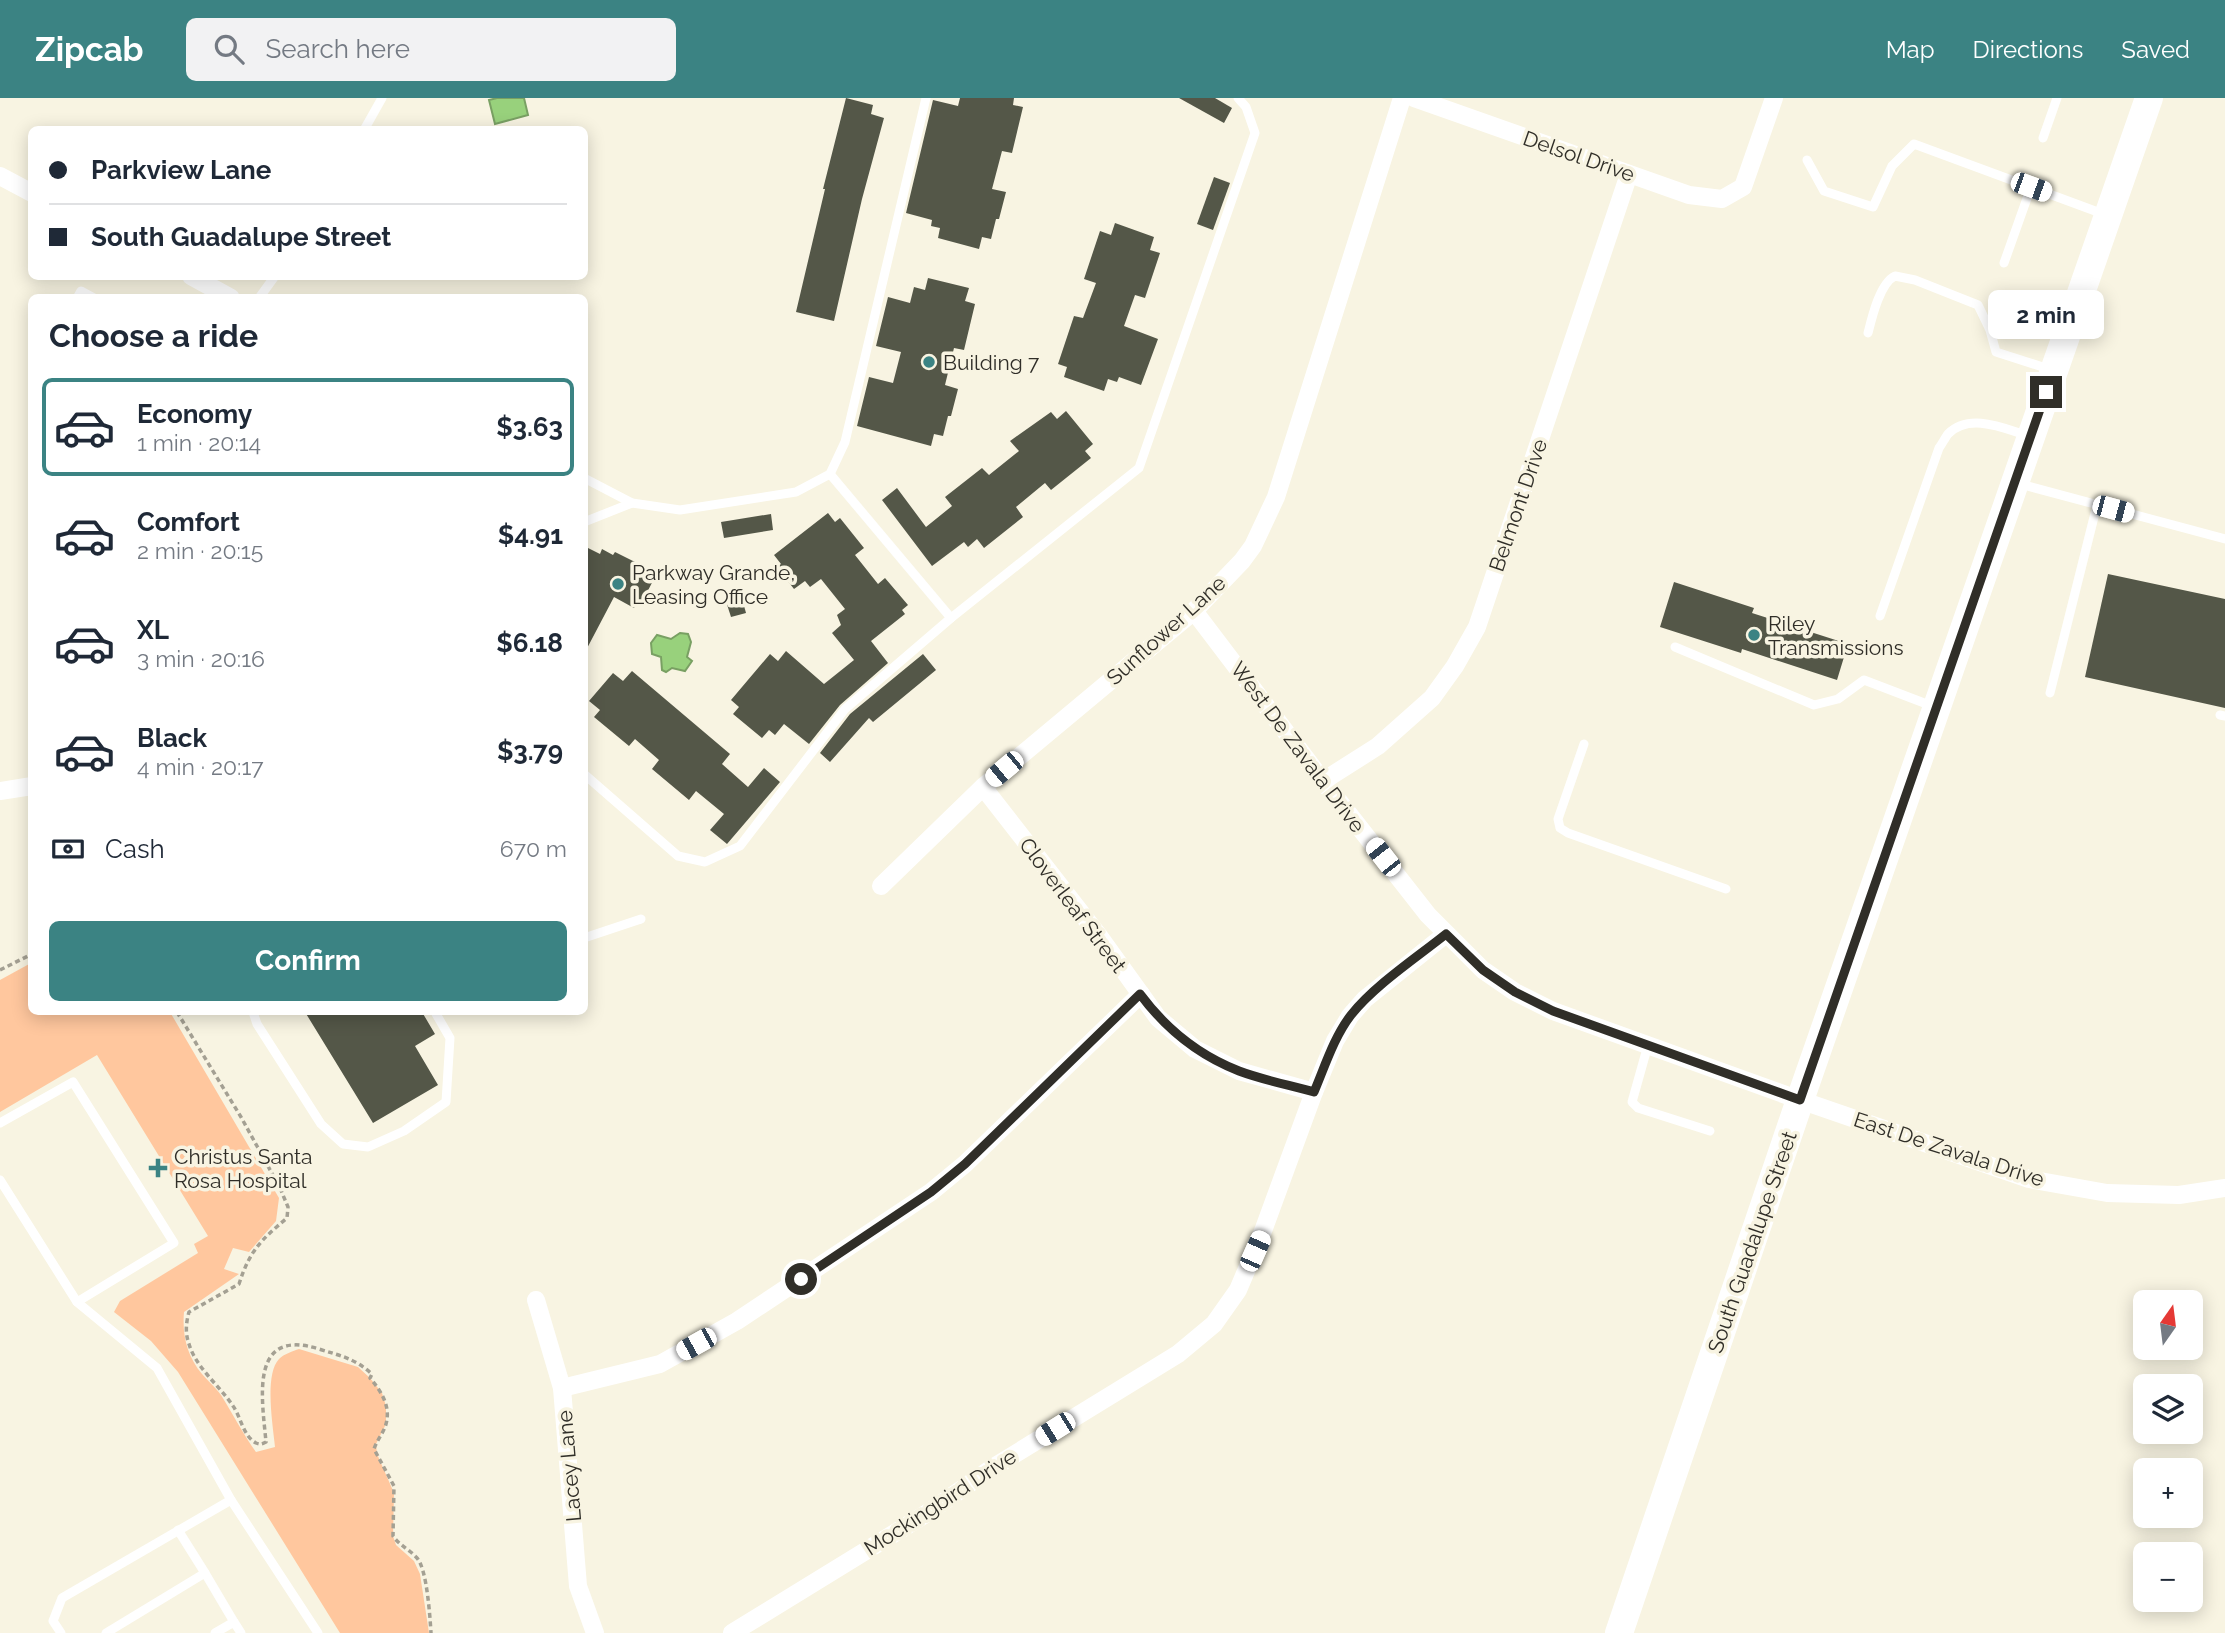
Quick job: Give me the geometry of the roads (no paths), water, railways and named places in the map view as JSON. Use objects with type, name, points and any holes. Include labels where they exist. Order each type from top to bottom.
[{"type":"main road","name":"South Guadalupe Street","points":[[1619,1633],[1800,1100],[2149,98]]},
{"type":"street","name":"Sunflower Lane","points":[[881,886],[983,787],[1194,611],[1253,546],[1276,497],[1402,98]]},
{"type":"street","name":"Delsol Drive","points":[[1414,98],[1689,195],[1722,199],[1744,187],[1774,98]]},
{"type":"street","name":"Belmont Drive","points":[[1323,781],[1378,746],[1432,698],[1455,666],[1477,626],[1629,174]]},
{"type":"street","points":[[0,176],[28,191]]},
{"type":"street","points":[[198,280],[224,294]]},
{"type":"street","name":"West De Zavala Drive","points":[[1194,611],[1428,915],[1483,970],[1515,992],[1553,1011],[1800,1100]]},
{"type":"street","points":[[0,791],[28,787]]},
{"type":"street","name":"Cloverleaf Street","points":[[983,787],[1099,936],[1158,1018],[1195,1049],[1239,1071],[1314,1092]]},
{"type":"street","name":"Mockingbird Drive","points":[[732,1633],[1178,1354],[1214,1324],[1238,1290],[1335,1041],[1350,1016],[1365,999],[1446,934]]},
{"type":"street","points":[[562,1388],[660,1364],[737,1321],[931,1192],[965,1164],[1140,994]]},
{"type":"street","name":"East De Zavala Drive","points":[[1800,1100],[2029,1179],[2107,1193],[2179,1195],[2225,1188]]},
{"type":"street","name":"Lacey Lane","points":[[536,1300],[562,1388],[578,1586],[595,1633]]},
{"type":"lane","points":[[366,126],[382,98]]},
{"type":"lane","points":[[588,480],[632,502],[680,510],[796,492],[830,474],[845,442],[926,98]]},
{"type":"lane","points":[[588,777],[678,856],[705,862],[740,846],[845,709],[951,618],[1139,468],[1255,133],[1246,107],[1238,98]]},
{"type":"lane","points":[[2043,138],[2057,98]]},
{"type":"lane","points":[[1807,160],[1824,191],[1873,207],[1892,166],[1914,144],[2108,215]]},
{"type":"lane","points":[[2004,262],[2031,187]]},
{"type":"lane","points":[[1868,333],[1888,279],[1895,276],[1914,280],[1978,305],[1990,330],[1996,352],[2054,370]]},
{"type":"lane","points":[[1880,616],[1939,448],[1949,433],[1964,424],[1984,423],[2031,437]]},
{"type":"lane","points":[[830,474],[951,618]]},
{"type":"lane","points":[[2015,482],[2225,539]]},
{"type":"lane","points":[[588,520],[632,502]]},
{"type":"lane","points":[[2050,693],[2097,505]]},
{"type":"lane","points":[[1675,647],[1814,705],[1838,699],[1864,680],[1937,708]]},
{"type":"lane","points":[[1584,744],[1558,819],[1560,828],[1726,889]]},
{"type":"lane","points":[[588,937],[641,919]]},
{"type":"lane","points":[[254,1015],[257,1024],[321,1124],[343,1144],[368,1147],[404,1131],[446,1102],[450,1038],[437,1015]]},
{"type":"lane","points":[[1648,1045],[1632,1102],[1638,1108],[1710,1131]]},
{"type":"lane","points":[[0,1123],[73,1082],[174,1243],[77,1302]]},
{"type":"lane","points":[[0,1180],[77,1302],[157,1368],[231,1500],[318,1633]]},
{"type":"lane","points":[[61,1633],[53,1621],[62,1598],[231,1500]]},
{"type":"lane","points":[[178,1530],[241,1633]]},
{"type":"lane","points":[[106,1633],[205,1573]]},
{"type":"lane","points":[[215,1633],[234,1622]]},
{"type":"place","name":"Building 7","points":[[929,362]]},
{"type":"place","name":"Parkway Grande, Leasing Office","points":[[618,584]]},
{"type":"place","name":"Riley Transmissions","points":[[1754,635]]},
{"type":"place","name":"Christus Santa Rosa Hospital","points":[[158,1168]]}]
